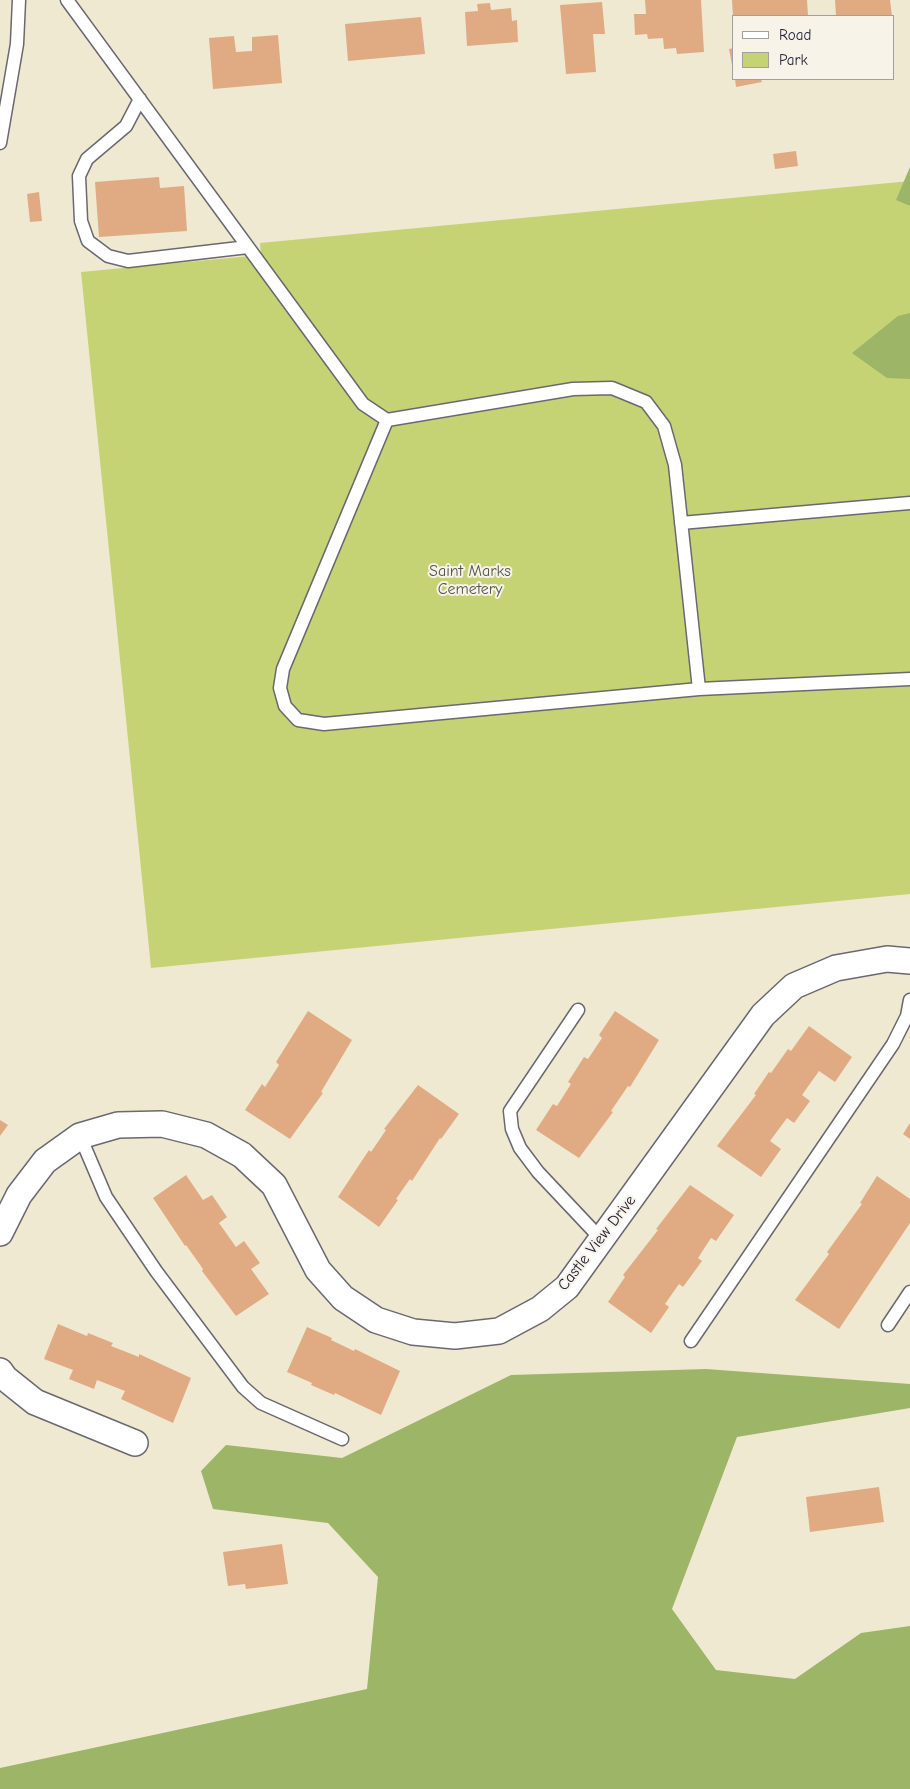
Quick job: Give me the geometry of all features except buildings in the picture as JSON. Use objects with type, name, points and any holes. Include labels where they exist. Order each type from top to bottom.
[{"type":"street","name":"Castle View Drive","points":[[0,1233],[19,1195],[45,1161],[80,1136],[118,1125],[162,1124],[206,1135],[242,1155],[274,1185],[318,1270],[343,1298],[376,1320],[413,1332],[455,1336],[499,1331],[540,1309],[567,1286],[763,1015],[794,986],[836,968],[887,959],[910,961]]},
{"type":"street","points":[[0,1371],[5,1378],[35,1402],[135,1443]]},
{"type":"lane","points":[[0,143],[17,44],[19,0]]},
{"type":"lane","points":[[67,0],[363,404],[387,420],[573,389],[612,388],[646,402],[664,426],[675,465],[699,689]]},
{"type":"lane","points":[[140,99],[126,126],[87,159],[79,176],[81,221],[88,241],[108,256],[128,261],[248,247]]},
{"type":"lane","points":[[387,420],[283,670],[280,688],[282,697],[285,706],[298,720],[324,724],[699,689],[910,679]]},
{"type":"lane","points":[[681,523],[910,504]]},
{"type":"lane","points":[[691,1341],[893,1044],[907,1016],[910,1000]]},
{"type":"lane","points":[[578,1010],[510,1111],[512,1129],[520,1148],[538,1172],[602,1240]]},
{"type":"lane","points":[[80,1136],[106,1197],[156,1271],[243,1387],[261,1403],[342,1439]]},
{"type":"lane","points":[[888,1326],[910,1292]]},
{"type":"green space","points":[[910,167],[910,206],[896,200]]},
{"type":"green space","name":"Saint Marks Cemetery","points":[[910,181],[910,894],[151,968],[81,272],[261,255],[260,243]]},
{"type":"green space","points":[[910,313],[910,379],[887,378],[852,353],[898,316]]},
{"type":"green space","points":[[706,1369],[910,1384],[910,1408],[737,1437],[672,1609],[716,1670],[795,1679],[861,1633],[910,1626],[910,1789],[0,1789],[0,1768],[367,1689],[378,1577],[328,1523],[213,1509],[201,1471],[226,1445],[342,1458],[511,1375]]}]
